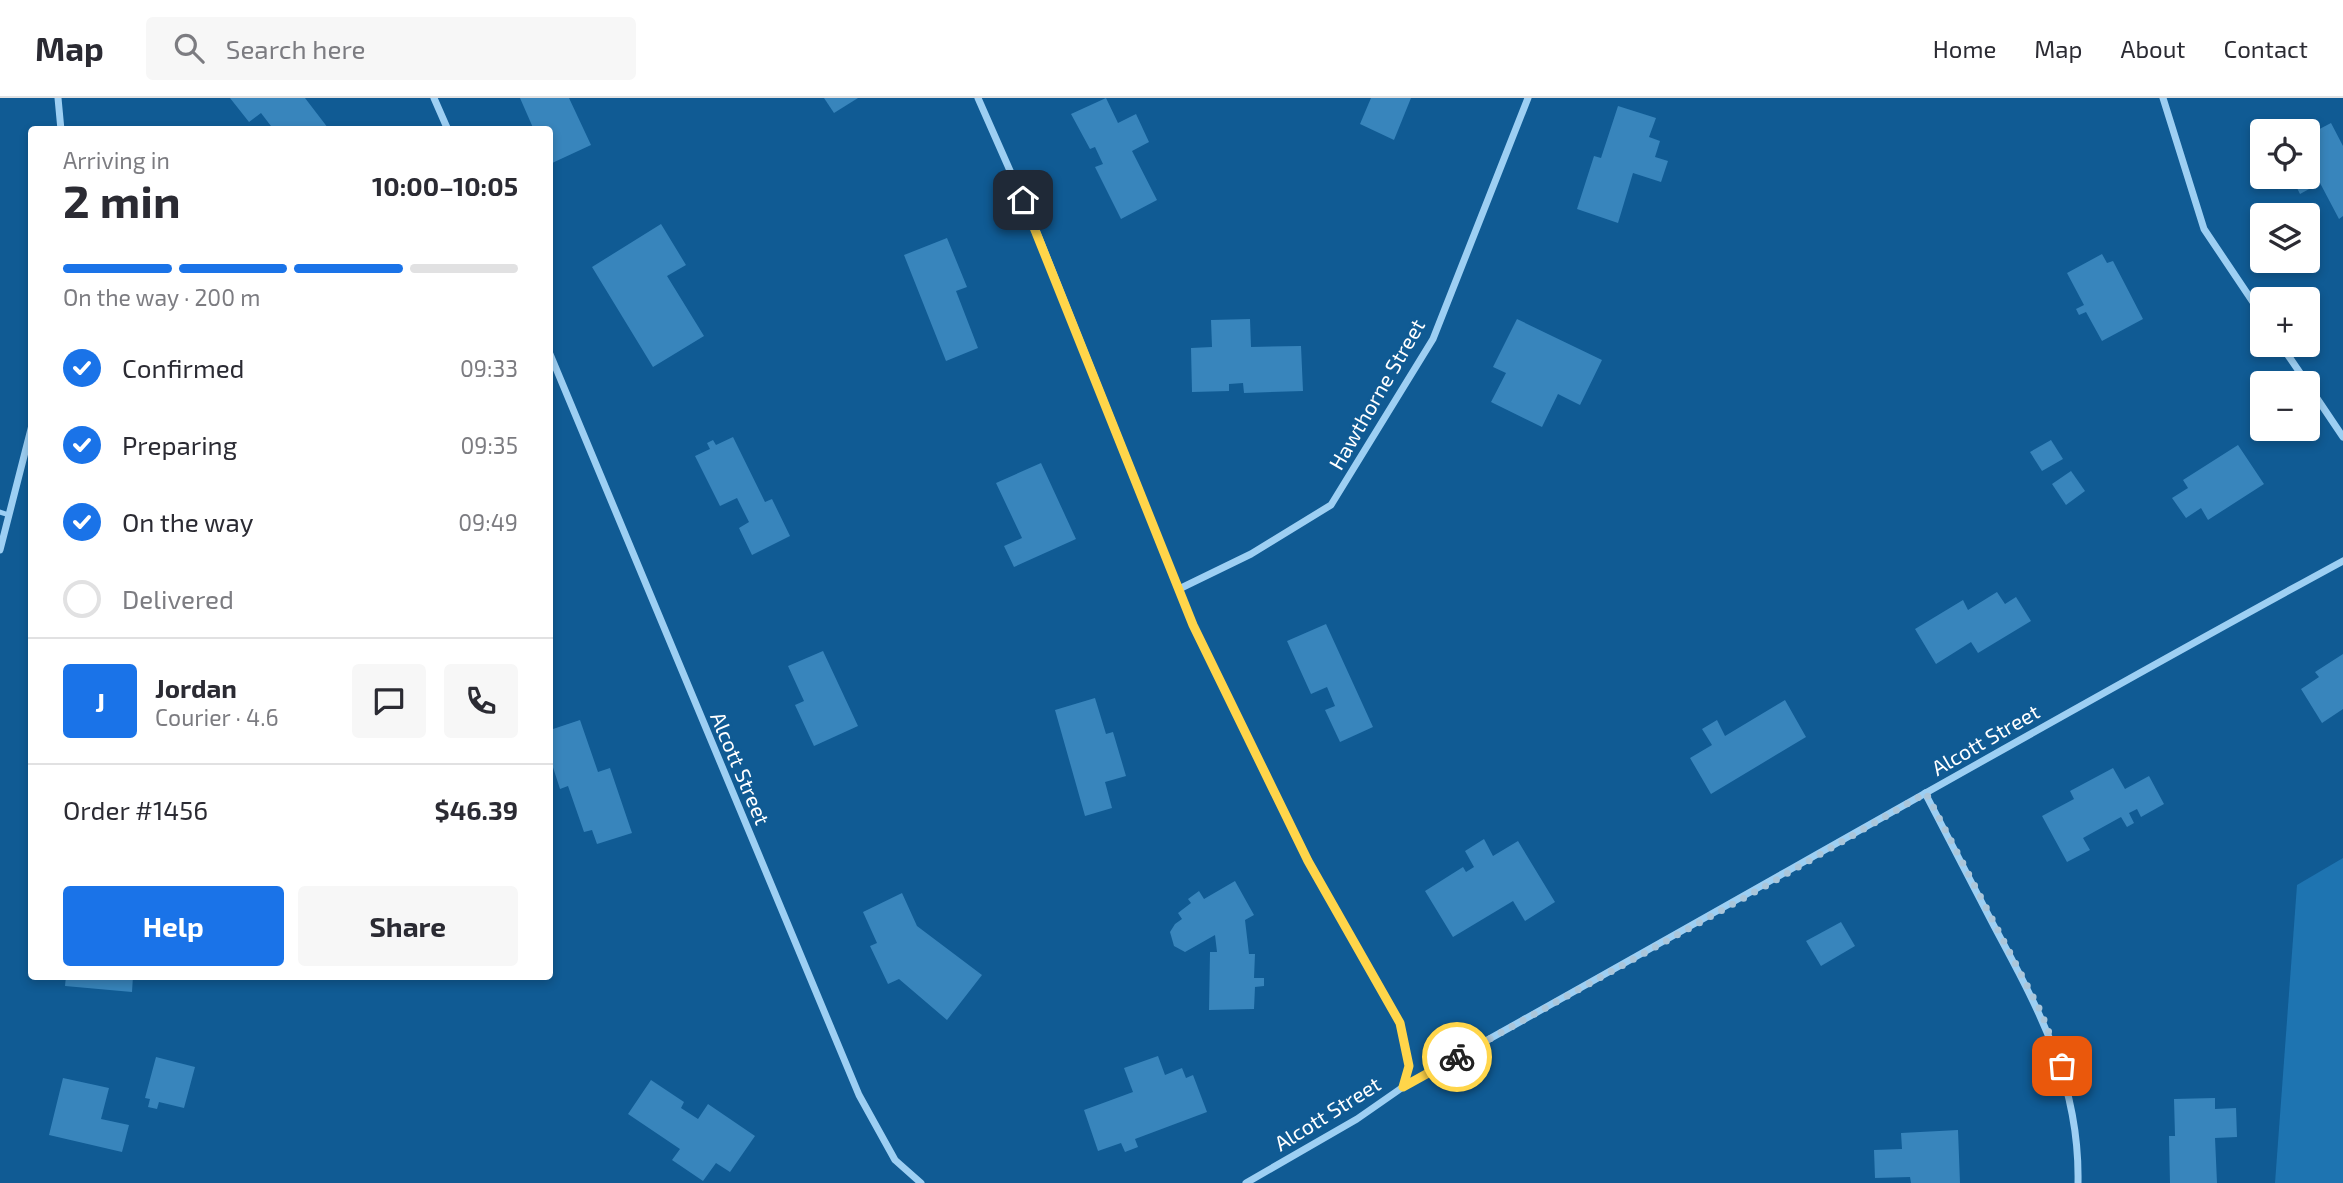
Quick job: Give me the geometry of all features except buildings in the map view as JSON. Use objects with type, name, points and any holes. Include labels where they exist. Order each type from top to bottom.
[{"type":"street","points":[[58,98],[61,126]]},
{"type":"street","points":[[434,98],[446,126]]},
{"type":"street","points":[[978,98],[1034,225],[1179,589],[1246,737],[1302,849],[1400,1023],[1409,1066],[1403,1087]]},
{"type":"street","name":"Hawthorne Street","points":[[1179,589],[1251,554],[1331,505],[1433,339],[1528,98]]},
{"type":"street","points":[[2163,98],[2204,229],[2250,298]]},
{"type":"street","name":"Alcott Street","points":[[553,361],[859,1095],[895,1160],[921,1183]]},
{"type":"street","points":[[2320,402],[2343,437]]},
{"type":"street","points":[[0,550],[28,441]]},
{"type":"street","name":"Alcott Street","points":[[1246,1183],[1357,1119],[1403,1087],[2343,561]]},
{"type":"street","points":[[1926,793],[2041,1012],[2062,1066],[2073,1123],[2078,1183]]},
{"type":"lane","points":[[0,512],[9,515]]},
{"type":"shaded area","points":[[2343,858],[2343,1183],[2275,1183],[2297,885]]},
{"type":"way so far","points":[[1457,1057],[1762,888],[1926,793],[2041,1012],[2062,1066]]},
{"type":"route","points":[[1023,200],[1193,625],[1308,861],[1400,1023],[1409,1066],[1403,1087],[1457,1057]]}]
